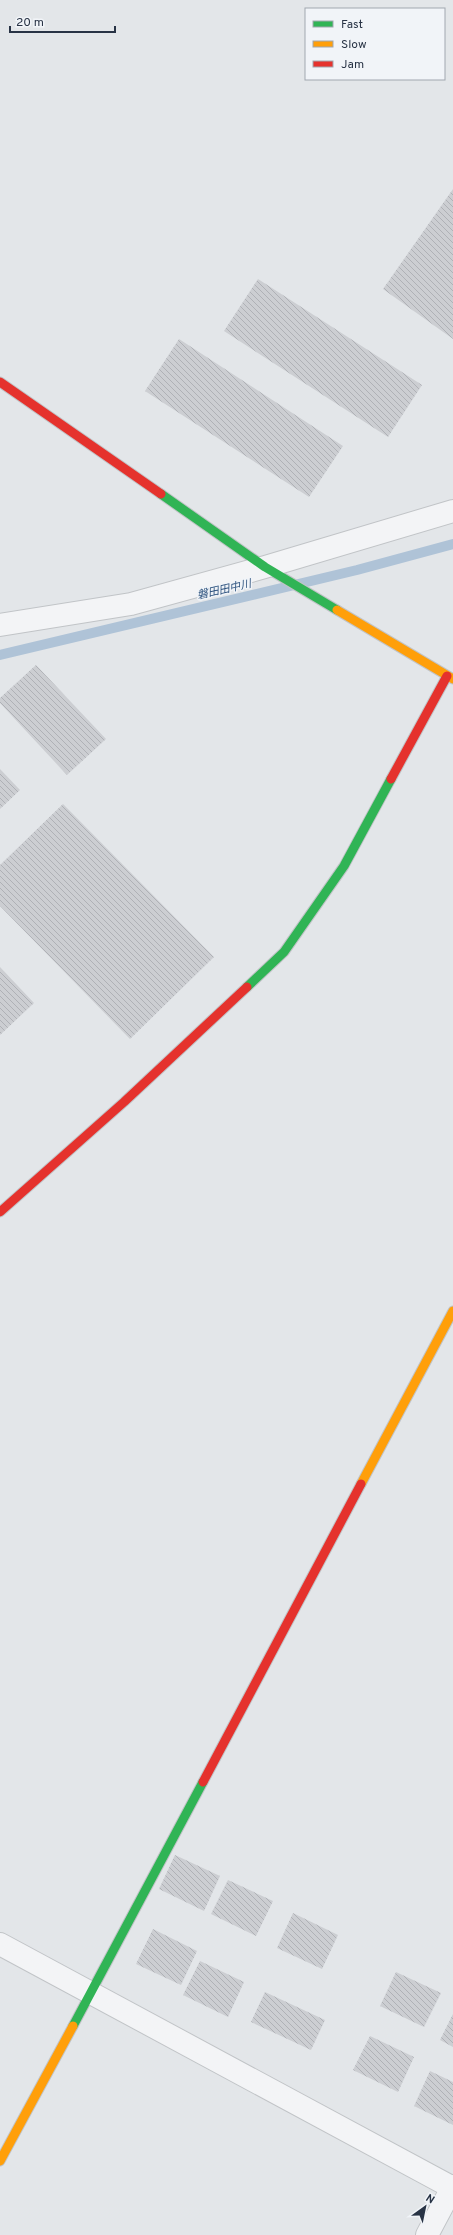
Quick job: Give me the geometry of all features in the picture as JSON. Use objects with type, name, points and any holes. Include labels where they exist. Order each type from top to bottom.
[{"type":"street","points":[[0,382],[265,567],[450,678],[344,866],[284,952],[124,1102],[0,1212]]},
{"type":"street","points":[[0,625],[131,604],[265,567],[453,511]]},
{"type":"street","points":[[0,2161],[92,1992],[453,1312]]},
{"type":"street","points":[[0,1944],[453,2187],[427,2235]]},
{"type":"building","points":[[453,189],[453,339],[383,289]]},
{"type":"building","points":[[258,279],[422,385],[388,437],[224,331]]},
{"type":"building","points":[[179,339],[343,446],[309,497],[145,391]]},
{"type":"building","points":[[36,665],[106,739],[67,775],[0,703],[0,698]]},
{"type":"building","points":[[0,769],[20,790],[0,809]]},
{"type":"building","points":[[63,804],[214,957],[130,1039],[0,906],[0,865]]},
{"type":"building","points":[[0,967],[34,1003],[0,1035]]},
{"type":"building","points":[[175,1855],[220,1876],[204,1911],[159,1889]]},
{"type":"building","points":[[228,1880],[273,1901],[256,1936],[211,1914]]},
{"type":"building","points":[[293,1913],[338,1935],[322,1969],[277,1948]]},
{"type":"building","points":[[153,1929],[197,1951],[181,1985],[136,1964]]},
{"type":"building","points":[[200,1961],[244,1982],[228,2017],[183,1995]]},
{"type":"building","points":[[396,1972],[441,1993],[424,2027],[380,2006]]},
{"type":"building","points":[[265,1992],[325,2020],[311,2050],[251,2022]]},
{"type":"building","points":[[453,2014],[453,2047],[440,2040]]},
{"type":"building","points":[[370,2036],[414,2057],[398,2092],[353,2070]]},
{"type":"building","points":[[430,2071],[453,2082],[453,2125],[414,2106]]},
{"type":"waterway","name":"磐田田中川","points":[[0,655],[357,570],[453,544]]},
{"type":"traffic: fast","points":[[161,494],[265,567],[337,610]]},
{"type":"traffic: fast","points":[[247,987],[284,952],[344,866],[391,779]]},
{"type":"traffic: fast","points":[[73,2026],[203,1782]]},
{"type":"traffic: slow","points":[[337,610],[453,679]]},
{"type":"traffic: slow","points":[[361,1484],[453,1311]]},
{"type":"traffic: slow","points":[[0,2161],[73,2026]]},
{"type":"traffic: jam","points":[[0,382],[161,494]]},
{"type":"traffic: jam","points":[[391,779],[447,676]]},
{"type":"traffic: jam","points":[[0,1212],[124,1102],[247,987]]},
{"type":"traffic: jam","points":[[203,1782],[361,1484]]}]
